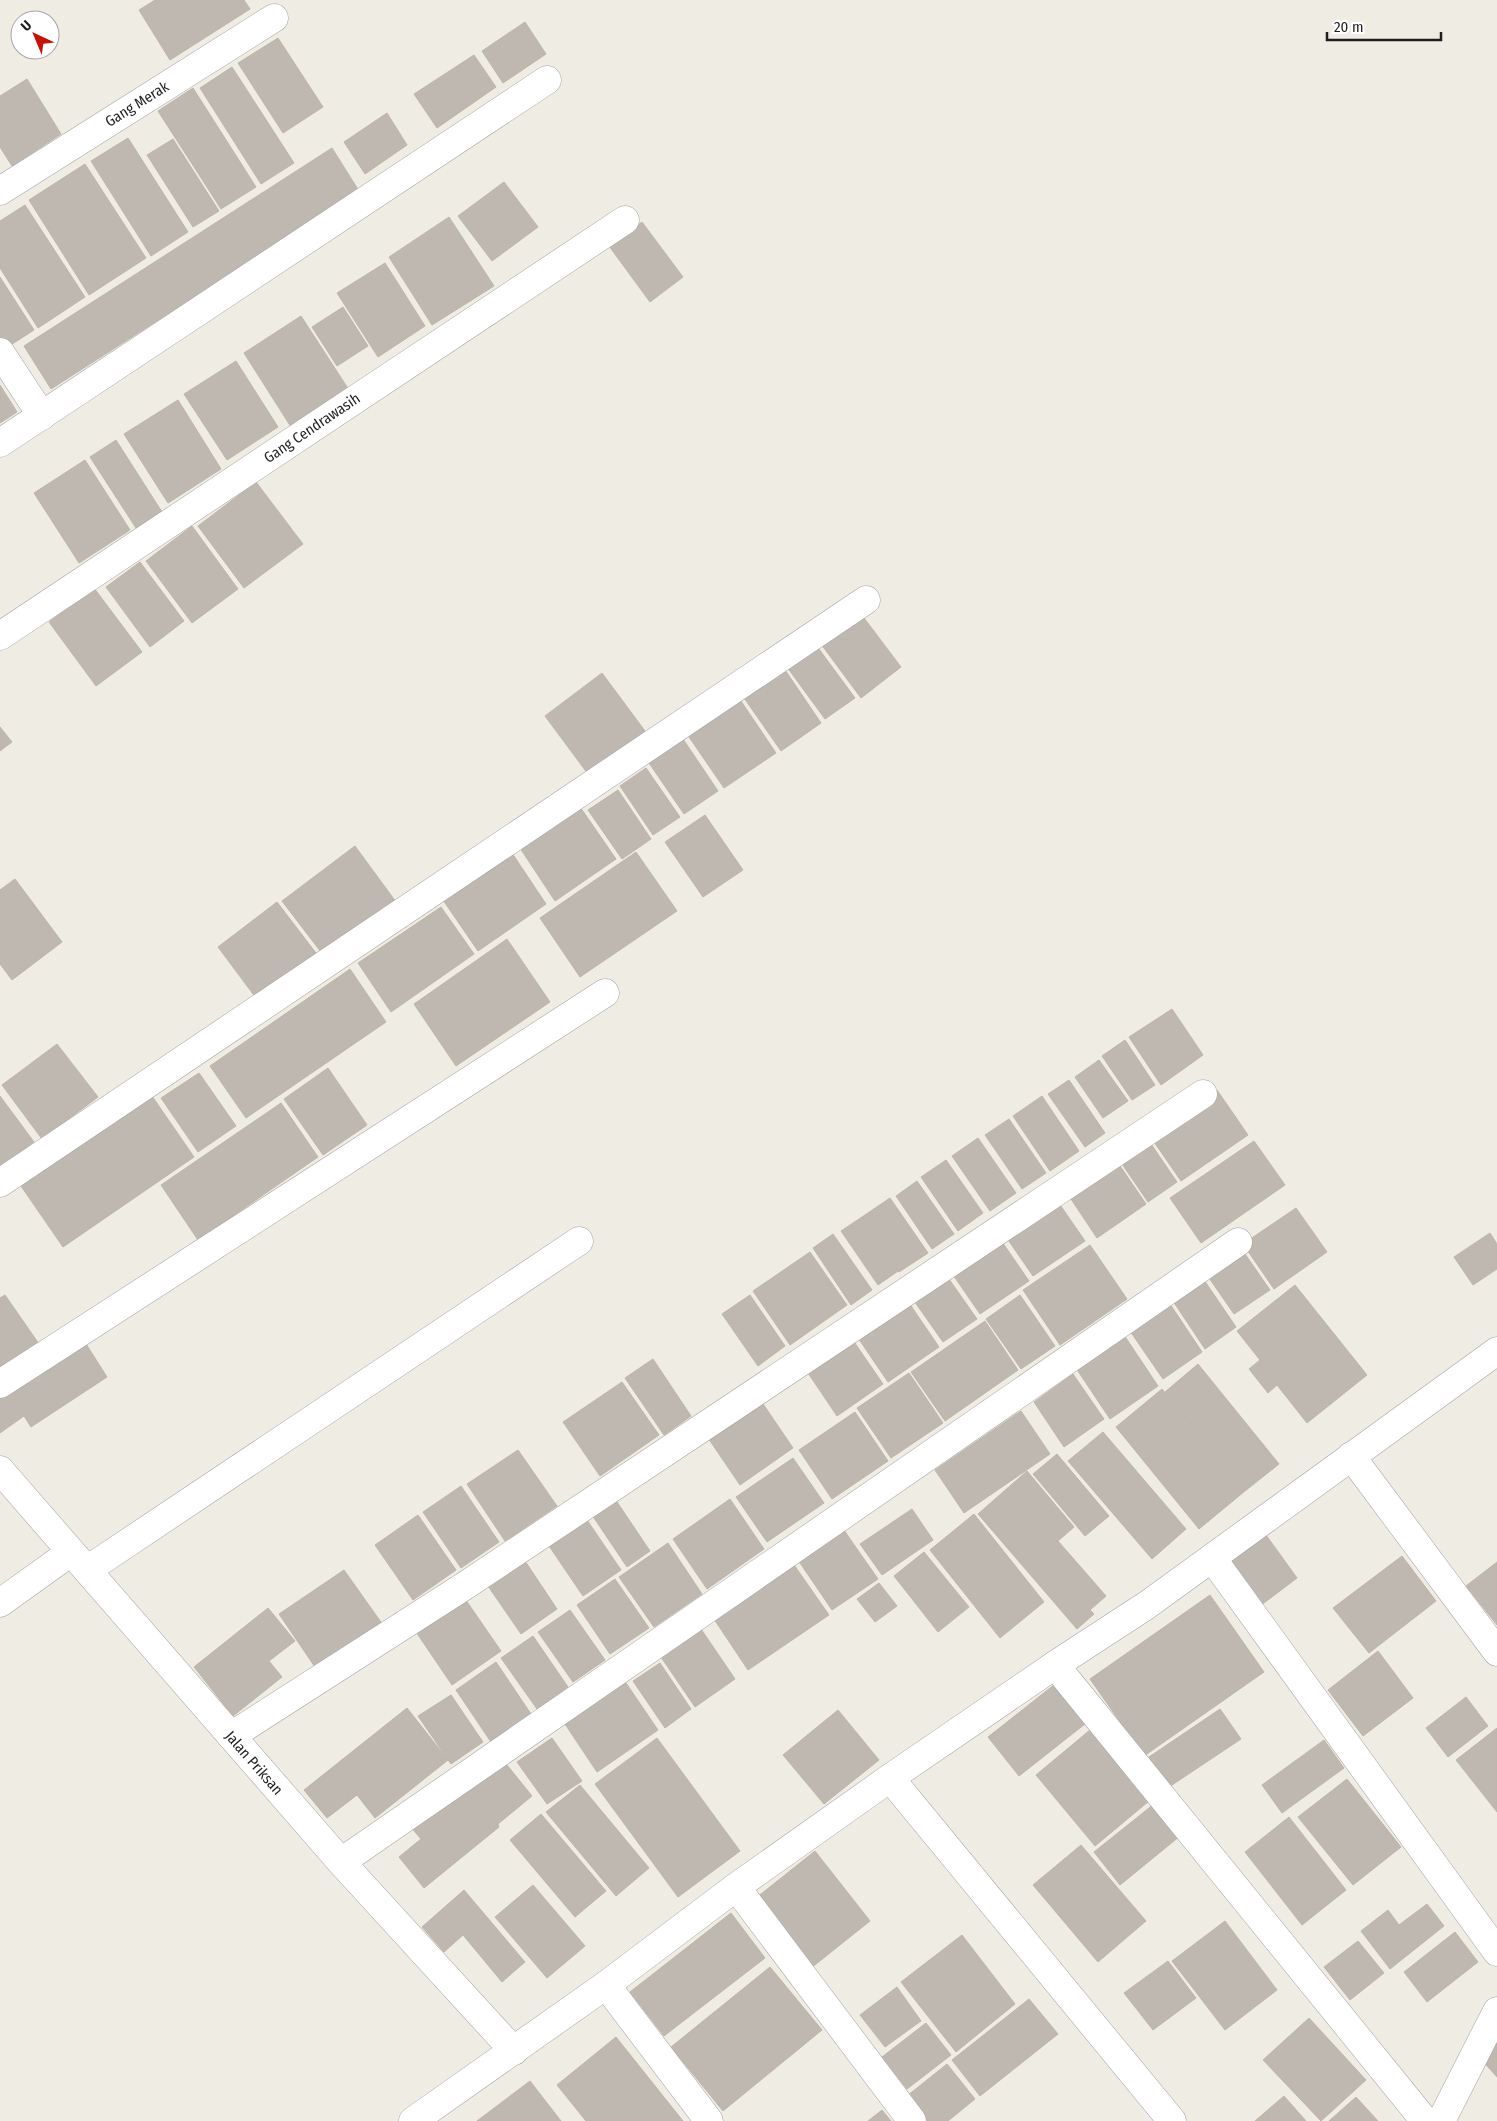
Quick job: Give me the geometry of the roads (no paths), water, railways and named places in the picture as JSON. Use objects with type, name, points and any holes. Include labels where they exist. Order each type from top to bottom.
[{"type":"street","name":"Gang Merak","points":[[0,191],[274,18]]},
{"type":"street","points":[[0,444],[547,80]]},
{"type":"street","name":"Gang Cendrawasih","points":[[0,636],[625,220]]},
{"type":"street","points":[[0,352],[42,416]]},
{"type":"street","points":[[0,1183],[866,600]]},
{"type":"street","points":[[0,1384],[605,993]]},
{"type":"street","points":[[231,1736],[466,1585],[1203,1094]]},
{"type":"street","points":[[0,1603],[79,1561],[579,1241]]},
{"type":"street","points":[[341,1862],[1238,1242]]},
{"type":"street","points":[[413,2121],[606,1985],[736,1887],[890,1778],[1055,1665],[1147,1605],[1497,1351]]},
{"type":"street","points":[[1351,1456],[1497,1652]]},
{"type":"street","name":"Jalan Priksan","points":[[0,1470],[341,1862],[514,2051]]},
{"type":"street","points":[[1212,1558],[1497,1952]]},
{"type":"street","points":[[1055,1665],[1425,2121]]},
{"type":"street","points":[[890,1778],[1172,2121]]},
{"type":"street","points":[[736,1887],[912,2121]]},
{"type":"street","points":[[606,1985],[709,2121]]},
{"type":"street","points":[[1441,2121],[1497,2011]]}]
